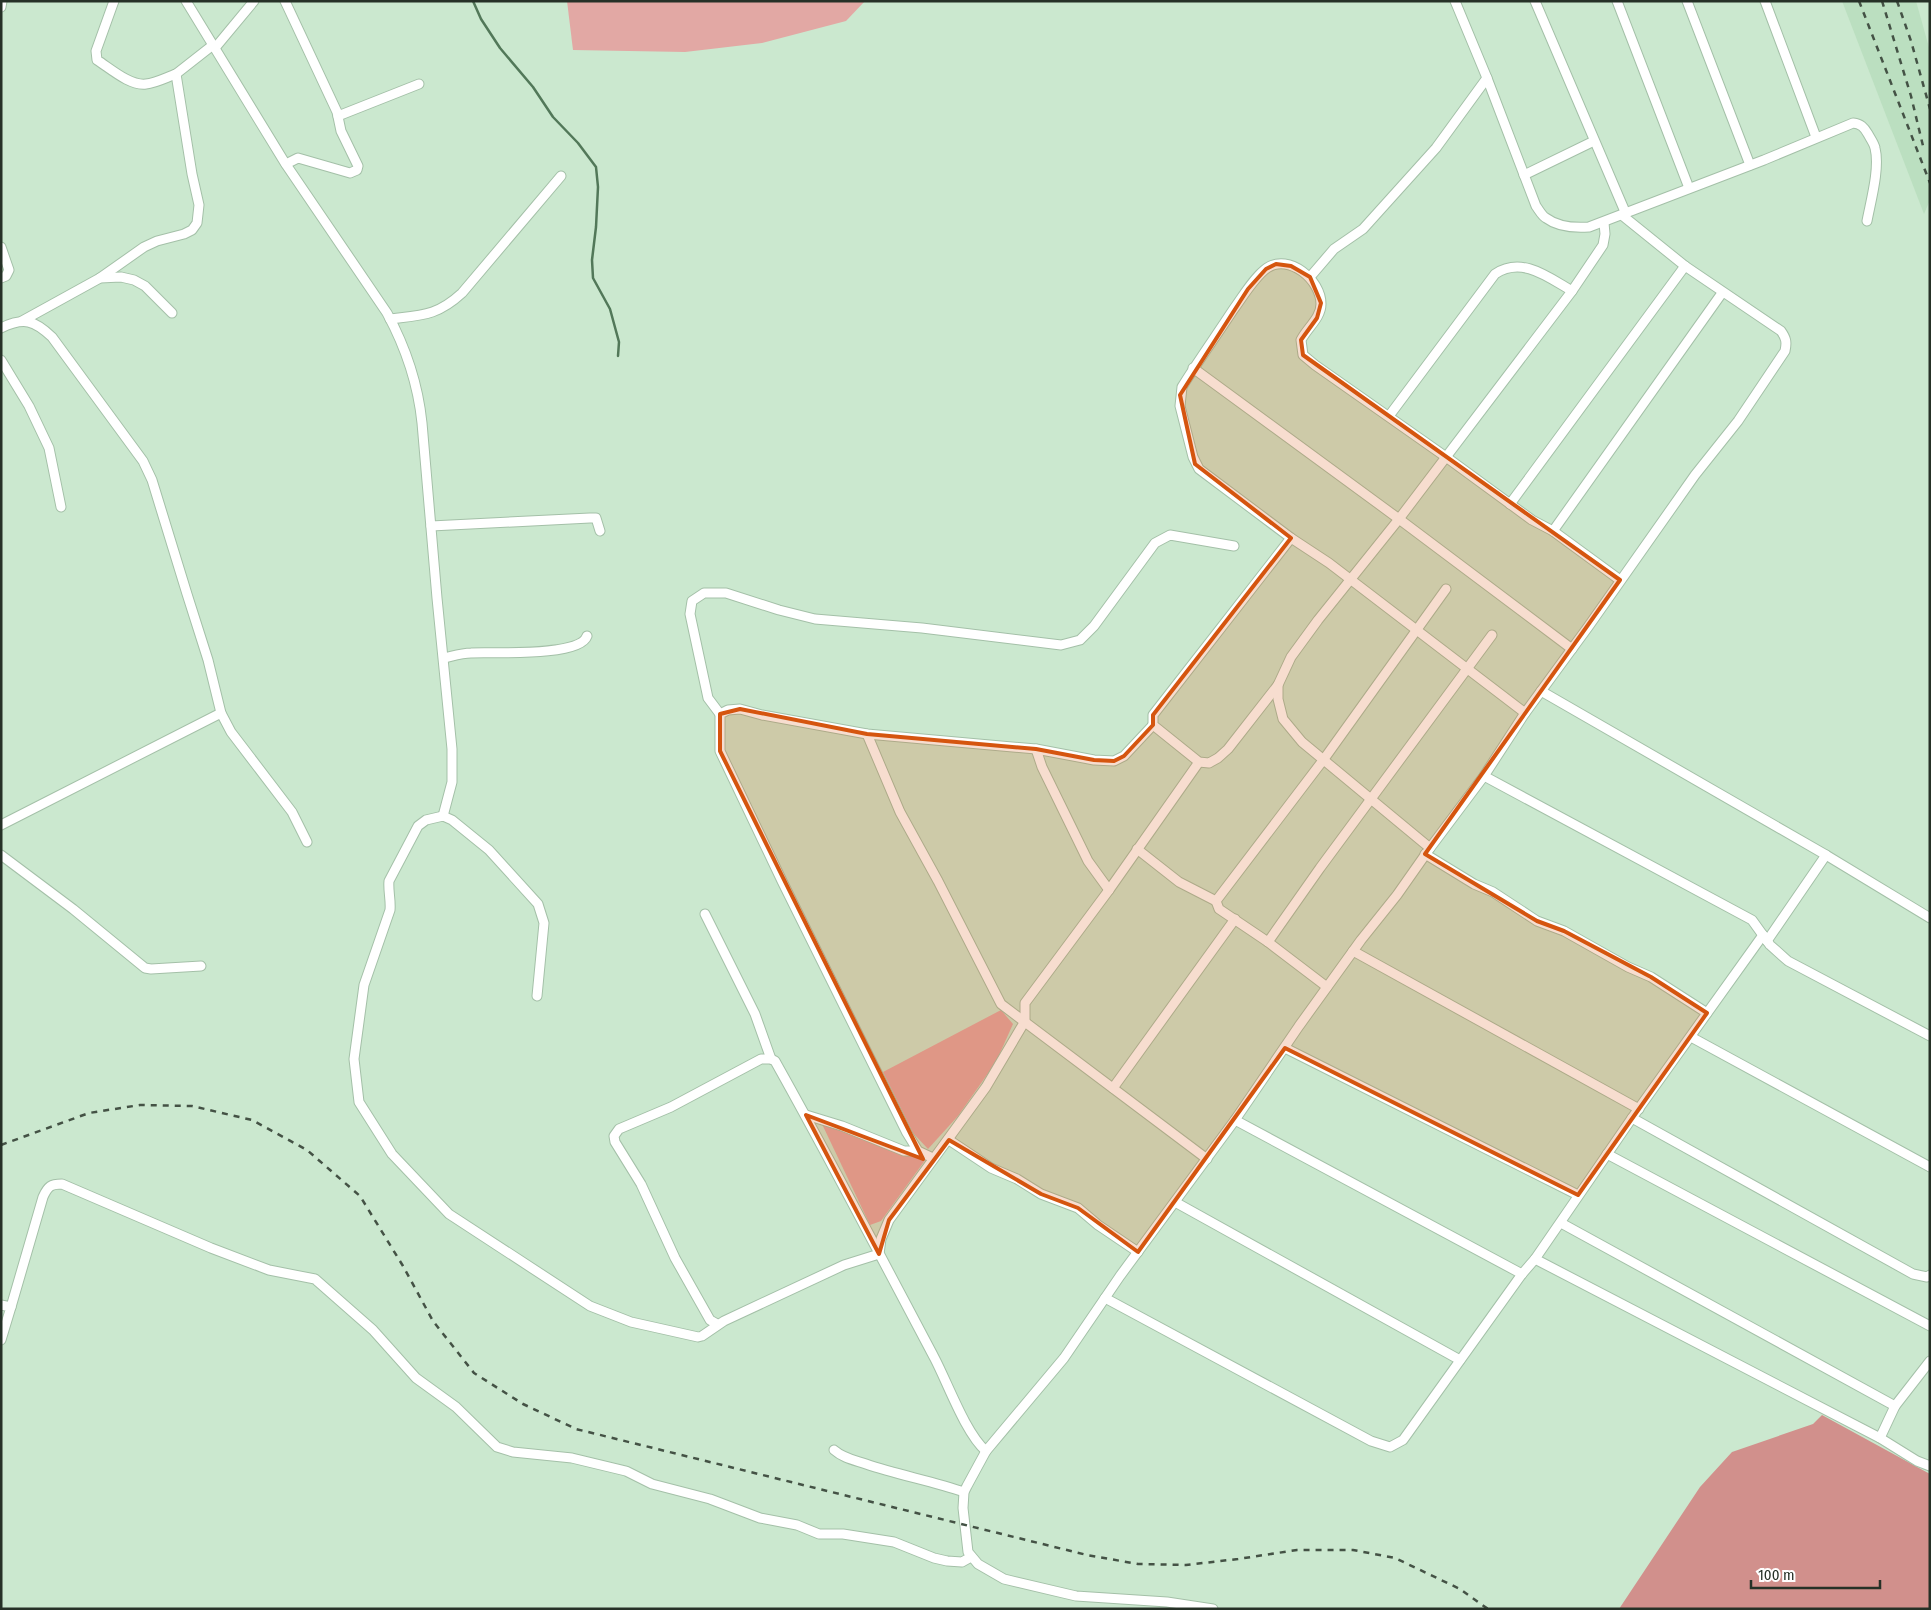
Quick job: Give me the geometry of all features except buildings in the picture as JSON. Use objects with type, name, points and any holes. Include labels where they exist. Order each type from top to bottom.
[{"type":"street","points":[[1,7],[2,1]]},
{"type":"street","points":[[114,1],[96,51],[96,57],[97,60],[132,82],[141,84],[148,84],[176,74],[214,47],[254,1]]},
{"type":"street","points":[[186,1],[286,164],[390,318],[407,356],[420,401],[453,760],[452,782],[442,816]]},
{"type":"street","points":[[286,1],[338,116],[342,131],[356,161],[357,170],[350,173],[298,158],[286,164]]},
{"type":"street","points":[[1455,1],[1488,78],[1536,206],[1546,218],[1561,225],[1576,228],[1604,223],[1853,123],[1864,127],[1874,146],[1876,155],[1867,222]]},
{"type":"street","points":[[1213,1609],[1167,1602],[1076,1596],[1004,1579],[978,1564],[971,1557],[966,1544],[963,1508],[964,1492],[986,1451],[1064,1358],[1138,1252],[1235,1120],[1327,987],[1484,776],[1525,713],[1695,475],[1738,421],[1785,351],[1787,345],[1786,338],[1781,331],[1747,307],[1722,293],[1685,266],[1624,215],[1536,1]]},
{"type":"street","points":[[1617,1],[1689,188]]},
{"type":"street","points":[[1687,1],[1750,165]]},
{"type":"street","points":[[1765,1],[1816,138]]},
{"type":"street","points":[[22,321],[100,278],[144,247],[157,241],[184,234],[192,230],[197,223],[199,205],[192,174],[176,74]]},
{"type":"street","points":[[1310,277],[1334,250],[1362,229],[1436,148],[1488,78]]},
{"type":"street","points":[[338,116],[419,84]]},
{"type":"street","points":[[1524,174],[1594,141]]},
{"type":"street","points":[[390,318],[430,314],[452,302],[462,293],[561,176]]},
{"type":"street","points":[[1153,725],[1199,762],[1209,763],[1223,754],[1278,685],[1291,657],[1318,620],[1352,580],[1572,291],[1603,245],[1604,223]]},
{"type":"street","points":[[1,246],[9,270],[6,276],[1,278]]},
{"type":"street","points":[[1525,713],[1352,580],[1291,538],[1195,464],[1180,406],[1182,387],[1248,289],[1266,268],[1282,264],[1291,266],[1310,277],[1316,284],[1321,303],[1317,318],[1301,340],[1303,355],[1532,520],[1553,532],[1620,580]]},
{"type":"street","points":[[1389,416],[1495,274],[1504,268],[1515,266],[1525,268],[1537,272],[1572,291]]},
{"type":"street","points":[[1510,504],[1685,266]]},
{"type":"street","points":[[100,278],[121,277],[134,280],[145,286],[172,313]]},
{"type":"street","points":[[1553,532],[1722,293]]},
{"type":"street","points":[[1,328],[13,322],[22,321],[33,323],[43,328],[143,460],[152,480],[210,667],[221,713],[230,732],[292,812],[307,842]]},
{"type":"street","points":[[1,360],[29,406],[50,448],[61,507]]},
{"type":"street","points":[[1193,368],[1572,649]]},
{"type":"street","points":[[431,526],[596,518],[600,532]]},
{"type":"street","points":[[918,1151],[907,1133],[786,890],[720,751],[720,714],[708,698],[690,614],[692,602],[704,593],[726,593],[815,619],[922,628],[1061,645],[1080,640],[1094,626],[1156,543],[1162,539],[1170,535],[1234,546]]},
{"type":"street","points":[[720,714],[728,710],[740,708],[762,716],[867,734],[1036,748],[1094,760],[1114,761],[1124,756],[1153,725],[1153,716],[1291,538]]},
{"type":"street","points":[[1216,901],[1324,759],[1446,589]]},
{"type":"street","points":[[1268,942],[1492,635]]},
{"type":"street","points":[[444,658],[469,653],[506,653],[567,649],[578,646],[586,640],[587,636]]},
{"type":"street","points":[[1278,685],[1278,699],[1283,719],[1302,742],[1324,759],[1427,851],[1474,884],[1493,892],[1537,921],[1564,930],[1628,967],[1651,977],[1707,1013]]},
{"type":"street","points":[[1541,691],[1826,855],[1930,918]]},
{"type":"street","points":[[1,825],[221,713]]},
{"type":"street","points":[[867,734],[900,812],[938,881],[1001,1004],[1206,1159]]},
{"type":"street","points":[[1036,748],[1042,767],[1088,861],[1110,890]]},
{"type":"street","points":[[878,1254],[881,1239],[889,1220],[986,1087],[1024,1021],[1025,1003],[1110,890],[1199,762]]},
{"type":"street","points":[[1484,776],[1752,920],[1765,938],[1788,961],[1930,1036]]},
{"type":"street","points":[[537,996],[544,923],[538,904],[489,850],[452,820],[442,816],[426,820],[418,826],[389,881],[390,910],[364,984],[354,1059],[359,1102],[392,1154],[449,1214],[590,1306],[631,1322],[689,1336],[702,1336],[717,1324],[844,1265],[878,1254]]},
{"type":"street","points":[[1137,849],[1179,882],[1216,901],[1219,909],[1268,942],[1327,987]]},
{"type":"street","points":[[1,855],[73,908],[145,968],[160,969],[201,966]]},
{"type":"street","points":[[1105,1298],[1371,1442],[1390,1447],[1403,1440],[1522,1274],[1535,1260],[1578,1195],[1707,1013],[1826,855]]},
{"type":"street","points":[[705,914],[755,1014],[771,1059]]},
{"type":"street","points":[[1113,1088],[1235,919]]},
{"type":"street","points":[[1353,951],[1639,1109]]},
{"type":"street","points":[[1691,1037],[1930,1166]]},
{"type":"street","points":[[1285,1048],[1578,1195]]},
{"type":"street","points":[[717,1324],[710,1320],[675,1258],[644,1192],[615,1142],[614,1136],[620,1129],[672,1107],[761,1059],[771,1059],[776,1061],[834,1166],[878,1254],[945,1379],[971,1434],[986,1451]]},
{"type":"street","points":[[806,1115],[842,1126],[904,1151],[918,1151],[933,1158]]},
{"type":"street","points":[[1632,1118],[1913,1274],[1928,1277],[1930,1275]]},
{"type":"street","points":[[1235,1120],[1522,1274]]},
{"type":"street","points":[[949,1140],[992,1168],[1017,1179],[1041,1194],[1078,1208],[1098,1226],[1138,1252]]},
{"type":"street","points":[[1607,1154],[1930,1326]]},
{"type":"street","points":[[1,1340],[43,1196],[47,1188],[53,1184],[62,1184],[211,1248],[261,1267],[315,1279],[373,1330],[416,1378],[456,1407],[497,1447],[512,1452],[572,1458],[626,1471],[652,1484],[710,1499],[760,1518],[797,1525],[819,1534],[843,1534],[894,1542],[934,1558],[947,1560],[962,1562],[971,1557]]},
{"type":"street","points":[[1175,1202],[1460,1360]]},
{"type":"street","points":[[1561,1223],[1895,1406]]},
{"type":"street","points":[[1535,1260],[1880,1438],[1917,1461],[1930,1466]]},
{"type":"street","points":[[1,1305],[11,1307]]},
{"type":"street","points":[[1880,1438],[1895,1406],[1930,1361]]},
{"type":"street","points":[[834,1450],[844,1457],[886,1471],[964,1492]]},
{"type":"highlighted area","points":[[1276,264],[1291,266],[1310,277],[1321,303],[1317,318],[1301,340],[1303,355],[1620,580],[1425,854],[1537,921],[1564,931],[1651,977],[1707,1013],[1578,1195],[1285,1048],[1138,1252],[1078,1208],[1041,1194],[949,1140],[889,1220],[879,1254],[806,1115],[923,1159],[720,751],[720,714],[740,709],[867,734],[1036,749],[1094,760],[1114,761],[1124,756],[1153,725],[1153,715],[1291,538],[1195,464],[1180,395],[1248,289],[1266,269]]},
{"type":"shaded area","points":[[567,1],[865,1],[846,21],[762,43],[685,52],[573,50]]},
{"type":"shaded area","points":[[1842,1],[1916,1],[1930,51],[1930,200],[1924,214]]},
{"type":"shaded area","points":[[1001,1010],[1013,1024],[996,1062],[958,1116],[928,1149],[913,1133],[883,1072]]},
{"type":"shaded area","points":[[822,1124],[926,1159],[881,1221],[870,1225]]},
{"type":"shaded area","points":[[1822,1415],[1930,1474],[1930,1609],[1619,1609],[1700,1487],[1732,1452],[1813,1424]]},
{"type":"waterway","points":[[473,1],[481,19],[500,48],[533,87],[553,117],[578,143],[596,167],[598,187],[592,260],[593,278],[610,309],[619,342],[618,356]]},
{"type":"railway","points":[[1859,1],[1930,183]]},
{"type":"railway","points":[[1882,1],[1911,96],[1924,150]]},
{"type":"railway","points":[[1897,1],[1911,41],[1930,109]]},
{"type":"railway","points":[[1,1145],[89,1113],[140,1105],[192,1106],[252,1120],[307,1150],[360,1196],[403,1266],[433,1321],[474,1373],[523,1404],[576,1429],[1087,1555],[1138,1564],[1186,1565],[1297,1550],[1353,1550],[1395,1558],[1460,1589],[1488,1609]]}]
